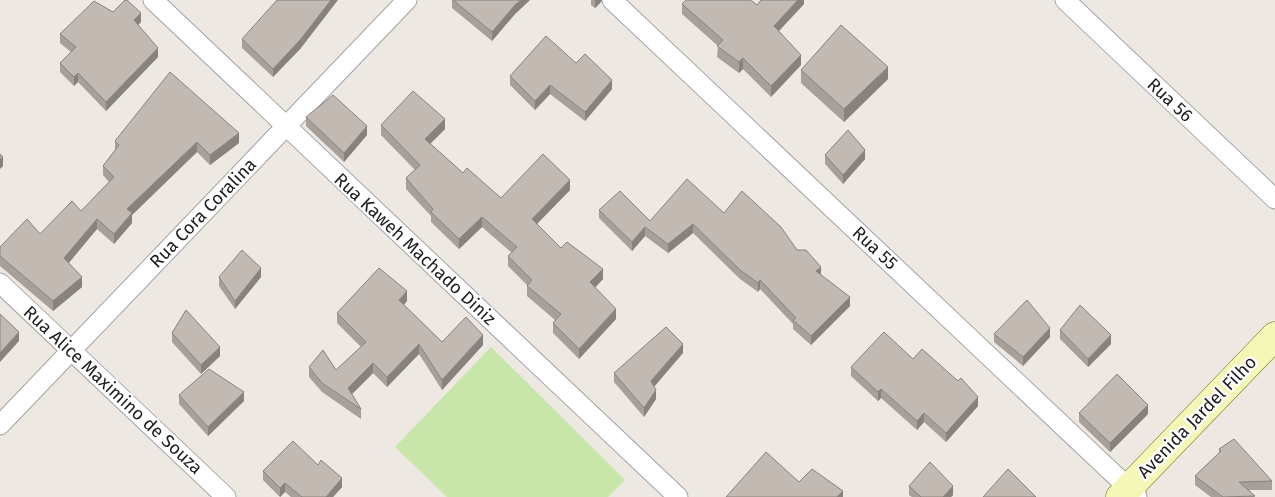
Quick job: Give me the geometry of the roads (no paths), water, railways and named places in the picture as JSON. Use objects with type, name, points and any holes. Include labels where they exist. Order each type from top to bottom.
[{"type":"main road","name":"Avenida Jardel Filho","points":[[1129,494],[1275,336]]},
{"type":"street","name":"Rua Kaweh Machado Diniz","points":[[153,0],[678,497]]},
{"type":"street","name":"Rua Cora Coralina","points":[[0,425],[406,0]]},
{"type":"street","name":"Rua 55","points":[[612,0],[1129,494]]},
{"type":"street","name":"Rua 56","points":[[1065,0],[1275,199]]},
{"type":"street","name":"Rua Alice Maximino de Souza","points":[[0,283],[226,497]]}]
